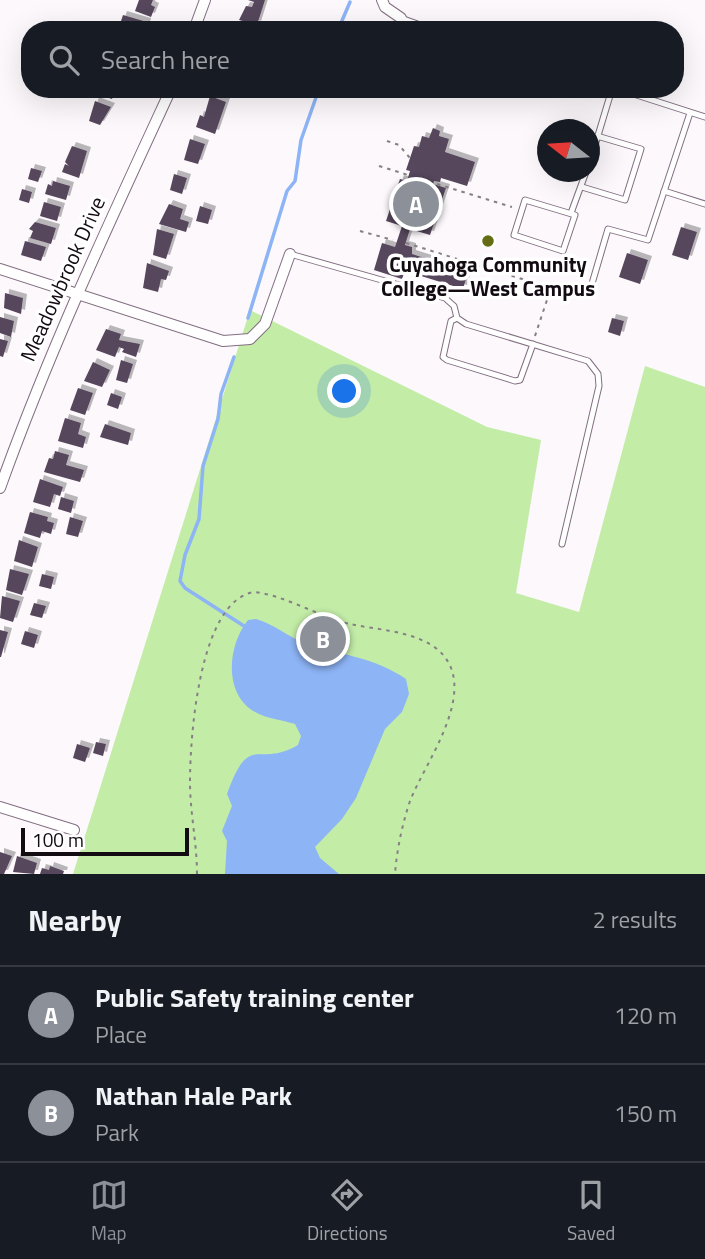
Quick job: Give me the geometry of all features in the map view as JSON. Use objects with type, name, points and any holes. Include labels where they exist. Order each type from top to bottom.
[{"type":"street","points":[[197,21],[205,0]]},
{"type":"street","points":[[382,0],[386,7],[401,18]]},
{"type":"street","name":"Meadowbrook Drive","points":[[0,488],[36,388],[76,293],[166,98]]},
{"type":"street","points":[[0,269],[223,341],[250,339],[265,324],[289,254]]},
{"type":"street","points":[[0,807],[74,830]]},
{"type":"lane","points":[[401,18],[409,21]]},
{"type":"lane","points":[[600,127],[609,98]]},
{"type":"lane","points":[[645,98],[705,117]]},
{"type":"lane","points":[[591,287],[608,229],[648,240],[690,113]]},
{"type":"lane","points":[[582,187],[625,200],[640,149],[600,137]]},
{"type":"lane","points":[[570,213],[583,182]]},
{"type":"lane","points":[[664,191],[705,204]]},
{"type":"lane","points":[[525,200],[570,213],[575,215],[564,251],[514,235],[525,200]]},
{"type":"lane","points":[[289,254],[444,298],[454,306],[457,318],[466,324],[587,361],[598,374],[599,386],[562,544]]},
{"type":"lane","points":[[457,318],[451,321],[446,335],[443,357],[447,360],[515,381],[520,380],[533,344]]},
{"type":"path","points":[[387,141],[399,145],[410,158]]},
{"type":"path","points":[[379,166],[408,175]]},
{"type":"path","points":[[437,184],[512,207]]},
{"type":"path","points":[[360,230],[393,240]]},
{"type":"path","points":[[406,243],[560,290]]},
{"type":"path","points":[[533,344],[551,288]]},
{"type":"path","points":[[197,874],[190,787],[192,740],[204,661],[219,625],[231,606],[247,593],[262,593],[327,618],[418,638],[444,656],[452,682],[451,713],[410,802],[398,844],[395,874]]},
{"type":"green space","points":[[250,310],[487,427],[541,440],[516,593],[579,612],[645,366],[705,387],[705,874],[73,874]]},
{"type":"water","points":[[256,619],[304,643],[369,661],[406,679],[409,694],[402,712],[385,729],[356,798],[342,819],[315,847],[320,858],[339,874],[225,874],[227,841],[222,831],[232,806],[227,794],[235,775],[249,757],[284,751],[298,745],[301,736],[295,724],[257,713],[238,695],[232,670],[236,643],[248,620]]},
{"type":"building","points":[[139,0],[153,0],[151,5],[155,7],[151,17],[135,11]]},
{"type":"building","points":[[248,0],[265,0],[258,21],[239,20],[246,6],[252,7],[254,2]]},
{"type":"building","points":[[123,15],[144,21],[121,21]]},
{"type":"building","points":[[209,98],[226,102],[215,134],[196,127],[200,115],[204,117]]},
{"type":"building","points":[[95,101],[111,107],[100,125],[89,121]]},
{"type":"building","points":[[433,128],[440,131],[439,136],[449,139],[445,152],[475,162],[467,186],[441,178],[440,182],[434,181],[433,184],[446,188],[430,235],[410,229],[405,245],[412,247],[412,254],[468,272],[463,289],[405,271],[402,279],[374,270],[382,243],[395,247],[402,226],[386,221],[400,179],[407,181],[410,171],[406,170],[414,146],[419,147],[422,136],[429,138]]},
{"type":"building","points":[[190,139],[205,144],[198,164],[184,160]]},
{"type":"building","points":[[72,146],[87,151],[79,178],[62,172],[65,164],[69,166],[65,162]]},
{"type":"building","points":[[31,168],[42,171],[38,182],[28,179]]},
{"type":"building","points":[[174,174],[187,178],[182,194],[170,190]]},
{"type":"building","points":[[53,181],[70,186],[66,200],[45,194],[48,184],[52,186]]},
{"type":"building","points":[[22,189],[32,192],[29,203],[19,200]]},
{"type":"building","points":[[44,202],[61,207],[57,221],[40,216]]},
{"type":"building","points":[[169,204],[183,209],[180,219],[189,222],[186,232],[159,224]]},
{"type":"building","points":[[200,206],[212,210],[208,224],[196,221]]},
{"type":"building","points":[[35,222],[56,228],[51,244],[30,238],[33,231],[29,229]]},
{"type":"building","points":[[681,227],[697,232],[688,260],[672,255]]},
{"type":"building","points":[[157,229],[174,234],[166,259],[153,255]]},
{"type":"building","points":[[25,241],[46,247],[41,261],[21,255]]},
{"type":"building","points":[[627,253],[648,260],[640,284],[619,277]]},
{"type":"building","points":[[147,263],[169,271],[166,280],[161,279],[158,292],[143,288]]},
{"type":"building","points":[[5,293],[23,298],[21,314],[4,308]]},
{"type":"building","points":[[0,317],[14,321],[11,337],[0,333]]},
{"type":"building","points":[[612,318],[624,321],[620,336],[608,332]]},
{"type":"building","points":[[106,329],[121,334],[119,340],[140,344],[136,357],[122,352],[124,349],[119,347],[115,357],[96,350]]},
{"type":"building","points":[[0,339],[8,341],[3,357],[0,356]]},
{"type":"building","points":[[121,360],[133,364],[127,383],[116,380]]},
{"type":"building","points":[[93,362],[110,370],[102,387],[84,381]]},
{"type":"building","points":[[78,388],[93,393],[85,415],[70,410]]},
{"type":"building","points":[[111,393],[122,397],[118,409],[107,405]]},
{"type":"building","points":[[65,418],[81,423],[78,434],[86,437],[83,448],[58,441]]},
{"type":"building","points":[[105,424],[131,433],[128,445],[100,437]]},
{"type":"building","points":[[55,451],[69,455],[66,465],[84,470],[80,482],[44,472]]},
{"type":"building","points":[[40,479],[63,487],[60,496],[54,494],[50,507],[33,502]]},
{"type":"building","points":[[61,497],[74,501],[71,513],[58,509]]},
{"type":"building","points":[[30,512],[48,517],[47,521],[54,523],[51,534],[42,531],[40,538],[24,533]]},
{"type":"building","points":[[70,517],[83,521],[78,537],[66,534]]},
{"type":"building","points":[[19,540],[38,547],[32,567],[14,561]]},
{"type":"building","points":[[10,569],[29,574],[22,595],[6,590]]},
{"type":"building","points":[[42,574],[54,577],[51,589],[39,586]]},
{"type":"building","points":[[2,596],[20,601],[13,622],[0,618]]},
{"type":"building","points":[[34,603],[46,606],[42,618],[30,615]]},
{"type":"building","points":[[0,630],[8,632],[1,657],[0,657]]},
{"type":"building","points":[[25,631],[38,635],[34,648],[21,644]]},
{"type":"building","points":[[96,742],[106,744],[103,756],[93,753]]},
{"type":"building","points":[[77,744],[90,748],[85,762],[73,758]]},
{"type":"building","points":[[0,852],[12,856],[4,874],[0,874]]},
{"type":"building","points":[[17,856],[37,863],[34,874],[13,872]]},
{"type":"building","points":[[50,866],[64,871],[63,874],[40,874],[42,868],[49,870]]},
{"type":"waterway","points":[[342,21],[350,2]]},
{"type":"waterway","points":[[248,318],[287,191],[295,181],[301,140],[316,98]]},
{"type":"waterway","points":[[234,357],[221,394],[218,419],[203,466],[199,519],[185,555],[180,581],[185,588],[244,626]]},
{"type":"place","name":"Public Safety training center","points":[[416,204]]},
{"type":"place","name":"Cuyahoga Community College—West Campus","points":[[488,241]]},
{"type":"place","name":"Nathan Hale Park","points":[[323,639]]}]
